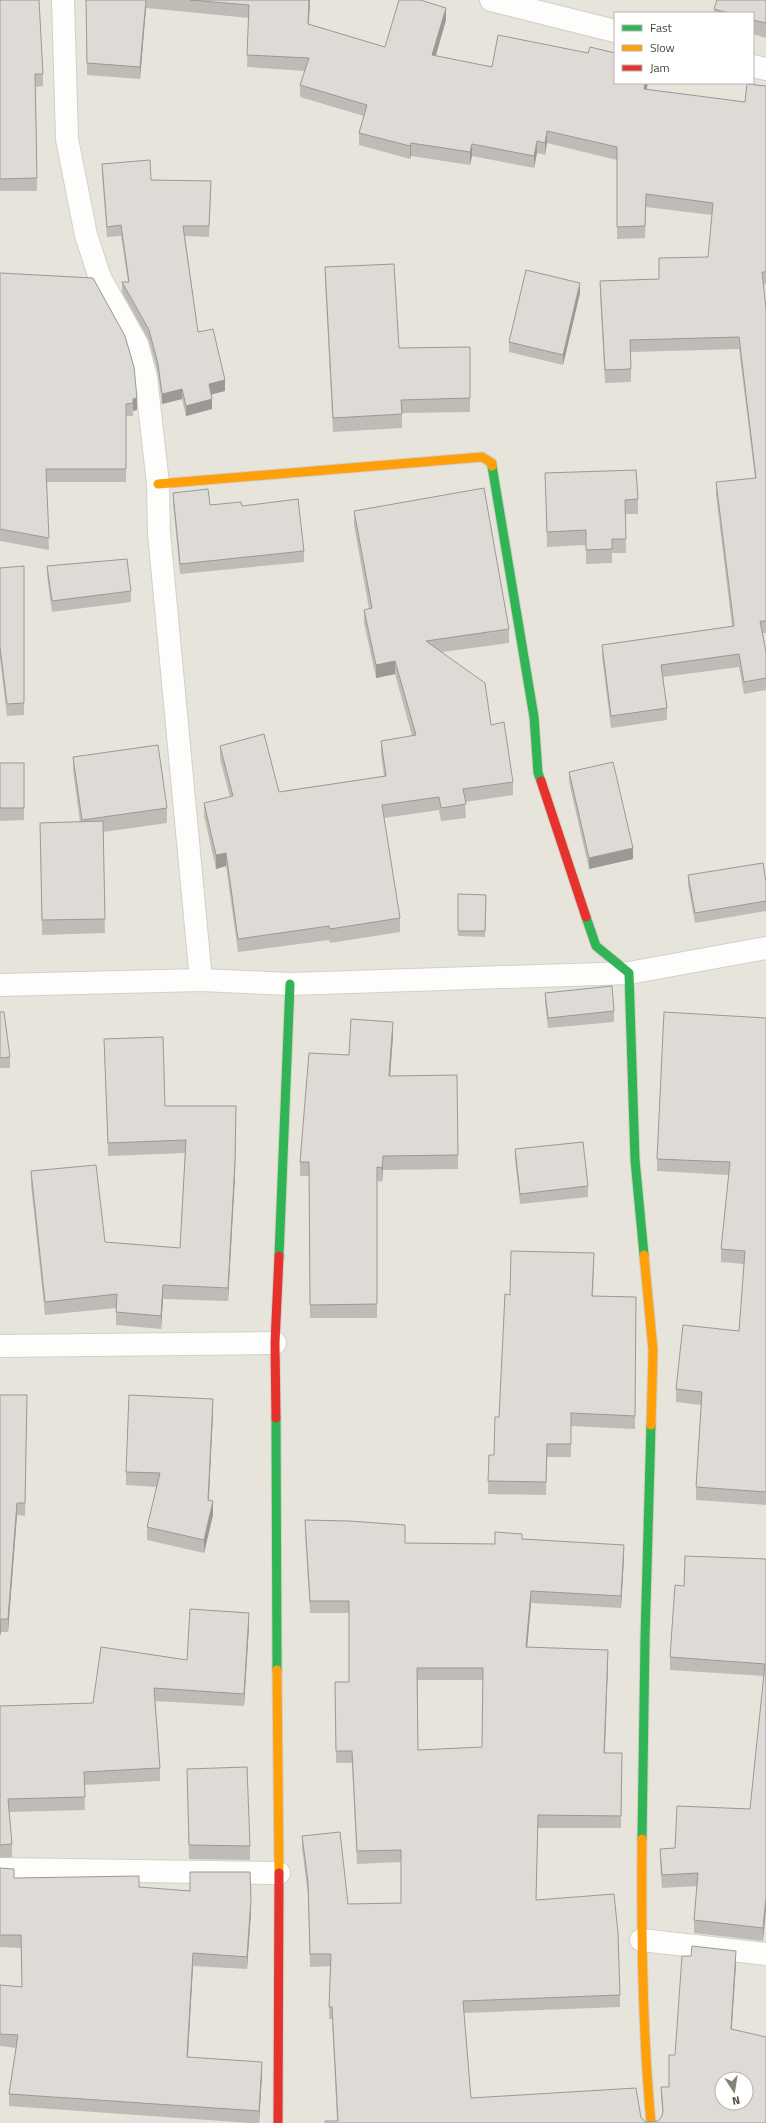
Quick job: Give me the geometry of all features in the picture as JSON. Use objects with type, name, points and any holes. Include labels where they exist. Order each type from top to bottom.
[{"type":"street","points":[[63,0],[67,139],[86,235],[100,278],[137,344],[146,377],[158,484],[159,534],[202,980]]},
{"type":"street","points":[[491,0],[614,31]]},
{"type":"street","points":[[754,66],[766,69]]},
{"type":"street","points":[[158,484],[482,457],[492,463],[534,717],[538,773],[596,946],[629,973],[635,1160],[653,1350],[645,1639],[640,1940],[645,2062],[651,2123]]},
{"type":"street","points":[[0,985],[202,980],[290,984],[629,973],[766,948]]},
{"type":"street","points":[[278,2123],[279,1873],[275,1342],[290,984]]},
{"type":"street","points":[[0,1346],[275,1342]]},
{"type":"street","points":[[0,1869],[279,1873]]},
{"type":"street","points":[[640,1940],[766,1954]]},
{"type":"shaded area","points":[[0,0],[766,0],[766,2123],[0,2123]]},
{"type":"building","points":[[0,0],[39,0],[43,74],[35,74],[37,178],[0,179]]},
{"type":"building","points":[[86,0],[146,0],[140,67],[87,63]]},
{"type":"building","points":[[190,0],[309,0],[308,24],[385,47],[399,0],[420,0],[446,8],[432,55],[492,67],[498,35],[588,53],[590,47],[614,53],[614,84],[645,84],[644,89],[745,102],[747,84],[766,86],[766,272],[762,272],[766,308],[766,621],[760,621],[766,652],[766,678],[744,682],[739,654],[661,665],[667,708],[611,716],[602,645],[734,626],[716,482],[756,478],[739,337],[630,340],[631,369],[605,370],[600,281],[659,279],[659,258],[708,257],[713,203],[646,194],[645,226],[617,227],[617,147],[547,131],[545,143],[537,141],[534,156],[472,144],[470,152],[411,143],[410,146],[359,133],[367,105],[300,85],[309,58],[247,55],[249,5]]},
{"type":"building","points":[[717,0],[766,0],[766,23],[754,20],[754,12],[725,12],[714,9]]},
{"type":"building","points":[[150,160],[151,180],[211,181],[209,226],[183,226],[198,332],[213,329],[225,380],[209,384],[212,399],[186,406],[182,389],[162,394],[158,364],[149,330],[122,282],[129,282],[121,225],[107,227],[102,164]]},
{"type":"building","points":[[394,264],[399,348],[470,347],[470,398],[401,400],[402,414],[333,418],[325,267]]},
{"type":"building","points":[[526,270],[580,283],[563,355],[509,342]]},
{"type":"building","points":[[0,273],[93,278],[125,336],[134,367],[137,398],[133,399],[133,403],[126,404],[126,469],[46,469],[49,538],[0,529]]},
{"type":"building","points":[[636,470],[638,499],[625,500],[626,539],[612,539],[612,549],[586,550],[586,530],[547,532],[545,473]]},
{"type":"building","points":[[484,488],[509,629],[426,641],[485,683],[491,725],[504,722],[513,782],[463,789],[466,804],[441,808],[439,797],[382,805],[400,918],[330,929],[329,926],[238,939],[226,853],[216,855],[204,803],[233,796],[220,746],[264,734],[279,792],[386,776],[381,741],[416,735],[395,661],[376,665],[364,610],[372,608],[354,511]]},
{"type":"building","points":[[208,489],[210,505],[241,502],[242,506],[298,499],[304,551],[180,564],[173,493]]},
{"type":"building","points":[[127,559],[131,591],[52,601],[47,566]]},
{"type":"building","points":[[24,566],[24,703],[7,704],[0,647],[0,568]]},
{"type":"building","points":[[158,745],[167,808],[82,820],[73,757]]},
{"type":"building","points":[[613,762],[633,848],[589,858],[569,772]]},
{"type":"building","points":[[0,763],[24,763],[24,808],[0,808]]},
{"type":"building","points":[[103,821],[105,919],[42,920],[40,823]]},
{"type":"building","points":[[763,863],[766,881],[766,901],[695,913],[688,875]]},
{"type":"building","points":[[458,894],[486,895],[485,931],[458,931]]},
{"type":"building","points":[[612,986],[614,1011],[548,1018],[545,993]]},
{"type":"building","points":[[0,1012],[4,1012],[10,1057],[0,1058]]},
{"type":"building","points":[[664,1012],[766,1018],[766,1492],[696,1487],[702,1392],[676,1389],[683,1325],[739,1331],[745,1251],[721,1249],[730,1162],[657,1159]]},
{"type":"building","points":[[351,1019],[393,1022],[389,1076],[457,1075],[458,1155],[383,1156],[382,1168],[377,1167],[377,1304],[310,1305],[309,1162],[300,1162],[309,1053],[349,1055]]},
{"type":"building","points":[[163,1037],[165,1106],[236,1106],[235,1162],[228,1288],[163,1285],[161,1316],[116,1312],[117,1294],[45,1302],[31,1171],[96,1165],[105,1242],[180,1248],[186,1140],[108,1143],[104,1039]]},
{"type":"building","points":[[583,1142],[588,1186],[520,1194],[515,1149]]},
{"type":"building","points":[[511,1251],[594,1253],[592,1296],[636,1297],[635,1416],[571,1413],[571,1444],[547,1444],[546,1482],[488,1481],[489,1455],[494,1455],[495,1417],[499,1417],[505,1294],[510,1295]]},
{"type":"building","points":[[0,1395],[27,1395],[25,1503],[17,1503],[8,1619],[1,1619],[0,1635]]},
{"type":"building","points":[[129,1395],[213,1399],[208,1500],[213,1501],[204,1540],[147,1527],[160,1473],[126,1472]]},
{"type":"building","points":[[305,1520],[405,1525],[405,1543],[495,1544],[495,1532],[522,1534],[522,1539],[624,1545],[621,1596],[531,1591],[526,1647],[608,1650],[604,1753],[622,1753],[621,1816],[538,1815],[536,1900],[614,1894],[618,1933],[620,1995],[463,2001],[471,2098],[636,2088],[641,2118],[646,2122],[658,2121],[662,2116],[663,2110],[661,2087],[669,2087],[669,2055],[675,2055],[682,1956],[691,1956],[692,1946],[736,1951],[731,2029],[766,2037],[766,2123],[325,2123],[325,2121],[338,2121],[332,2007],[329,2007],[331,1954],[310,1954],[308,1882],[302,1836],[340,1832],[348,1904],[401,1903],[401,1850],[357,1851],[352,1751],[336,1751],[335,1682],[349,1682],[349,1601],[310,1601]],"holes":[[[417,1668],[483,1668],[482,1747],[418,1750]]]},
{"type":"building","points":[[685,1556],[766,1559],[766,1897],[763,1928],[694,1920],[698,1873],[662,1875],[660,1849],[675,1848],[677,1806],[750,1809],[765,1664],[670,1657],[675,1585],[684,1586]]},
{"type":"building","points":[[190,1609],[249,1613],[244,1694],[154,1688],[160,1768],[84,1772],[85,1797],[8,1799],[12,1844],[0,1845],[0,1706],[93,1703],[101,1647],[187,1660]]},
{"type":"building","points":[[247,1767],[250,1846],[189,1845],[187,1769]]},
{"type":"building","points":[[0,1868],[14,1869],[14,1878],[139,1876],[139,1887],[190,1891],[190,1872],[250,1872],[251,1899],[247,1957],[193,1953],[187,2057],[262,2062],[259,2111],[9,2094],[18,2035],[0,2034],[0,1985],[22,1987],[21,1935],[0,1935]]},
{"type":"traffic: fast","points":[[492,466],[534,717],[538,773],[541,781]]},
{"type":"traffic: fast","points":[[586,917],[596,946],[629,973],[635,1160],[644,1255]]},
{"type":"traffic: fast","points":[[279,1256],[290,984]]},
{"type":"traffic: fast","points":[[276,1418],[277,1670]]},
{"type":"traffic: fast","points":[[642,1839],[645,1639],[651,1425]]},
{"type":"traffic: slow","points":[[158,484],[482,457],[492,463],[492,466]]},
{"type":"traffic: slow","points":[[644,1255],[653,1350],[651,1425]]},
{"type":"traffic: slow","points":[[277,1670],[279,1873]]},
{"type":"traffic: slow","points":[[642,1839],[643,1981],[651,2123]]},
{"type":"traffic: jam","points":[[541,781],[586,917]]},
{"type":"traffic: jam","points":[[276,1418],[275,1343],[279,1256]]},
{"type":"traffic: jam","points":[[278,2123],[279,1873]]}]
